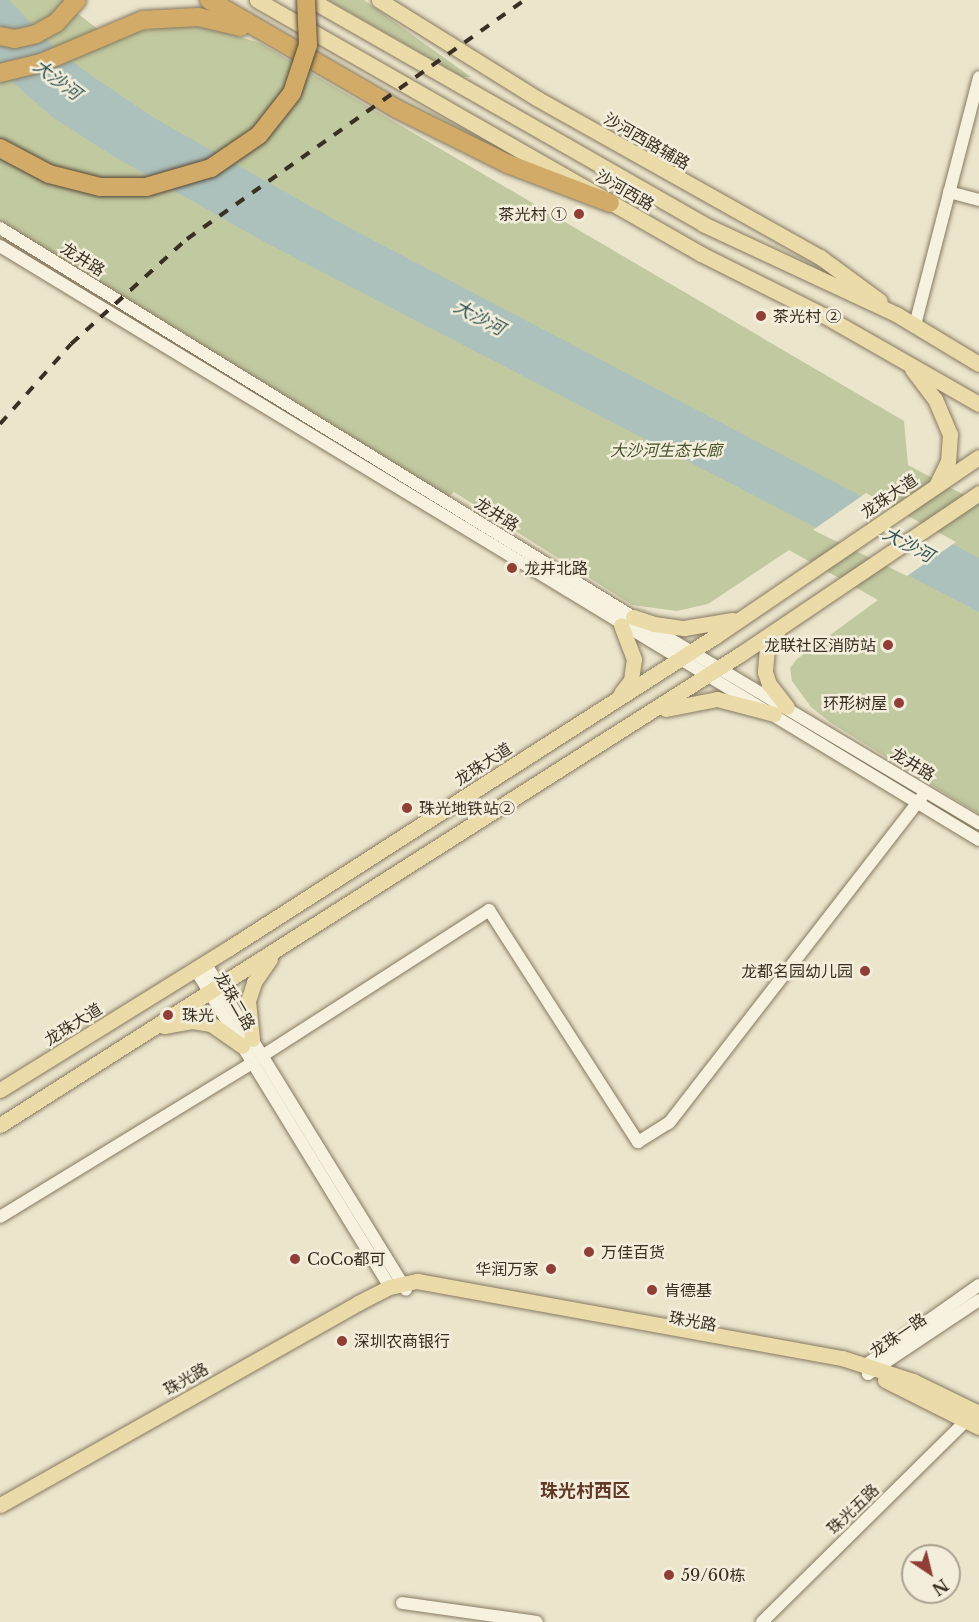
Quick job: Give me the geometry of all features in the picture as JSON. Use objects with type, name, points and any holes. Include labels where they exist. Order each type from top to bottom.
[{"type":"highway","points":[[0,36],[15,39],[36,34],[56,23],[77,0]]},
{"type":"highway","points":[[209,0],[283,44],[452,137],[508,164],[610,203]]},
{"type":"highway","points":[[0,148],[49,174],[100,187],[158,185],[211,168],[259,135],[292,93],[308,45],[306,0]]},
{"type":"highway","points":[[0,74],[41,63],[113,30],[154,18],[219,20],[283,44]]},
{"type":"main road","name":"沙河西路","points":[[257,0],[610,203],[902,359],[979,404]]},
{"type":"main road","name":"沙河西路","points":[[311,0],[712,229],[896,314],[979,362]]},
{"type":"main road","name":"沙河西路辅路","points":[[379,0],[530,94],[820,257],[896,314]]},
{"type":"main road","points":[[902,359],[929,390],[947,425],[948,461],[935,486]]},
{"type":"main road","name":"龙珠大道","points":[[0,1090],[200,966],[686,654],[979,457]]},
{"type":"main road","points":[[0,1125],[714,671],[979,493]]},
{"type":"main road","points":[[613,701],[631,680],[634,670],[634,651],[627,621],[684,628],[743,617]]},
{"type":"main road","points":[[780,711],[765,672],[767,648],[784,625]]},
{"type":"main road","points":[[628,726],[698,700],[737,702],[780,711]]},
{"type":"main road","points":[[152,1029],[192,1021],[211,1024],[247,1043],[247,1019],[254,982],[282,947]]},
{"type":"main road","name":"珠光路","points":[[0,1505],[399,1286],[872,1369],[975,1420]]},
{"type":"street","points":[[915,325],[979,76]]},
{"type":"street","points":[[950,192],[979,200]]},
{"type":"street","name":"龙井路","points":[[0,228],[627,621]]},
{"type":"street","name":"龙井路","points":[[0,246],[780,711],[979,840]]},
{"type":"street","name":"龙井路","points":[[780,711],[926,791],[979,823]]},
{"type":"street","points":[[0,1217],[257,1059],[489,910],[638,1142],[669,1123],[926,791]]},
{"type":"street","name":"龙珠二路","points":[[200,966],[200,977],[215,990],[399,1286]]},
{"type":"street","name":"龙珠一路","points":[[872,1369],[979,1285]]},
{"type":"street","name":"龙珠一路","points":[[872,1369],[979,1300]]},
{"type":"street","name":"珠光五路","points":[[762,1622],[975,1420]]},
{"type":"street","points":[[402,1603],[537,1622]]},
{"type":"green space","name":"大沙河生态长廊","points":[[0,0],[65,0],[64,3],[108,37],[189,22],[260,43],[904,421],[908,465],[979,503],[979,814],[831,723],[811,707],[792,681],[790,668],[797,659],[878,600],[789,550],[708,604],[677,611],[632,605],[454,492],[447,498],[0,223]]},
{"type":"green space","points":[[328,0],[364,0],[471,77],[463,77]]},
{"type":"water","name":"大沙河","points":[[0,0],[9,0],[54,47],[89,74],[156,119],[344,225],[979,558],[979,612],[268,244],[113,156],[51,116],[0,71]]},
{"type":"pier","points":[[866,493],[956,542],[907,576],[813,530]]},
{"type":"railway","points":[[0,424],[71,344],[187,239],[524,0]]},
{"type":"place","name":"茶光村 ①","points":[[579,214]]},
{"type":"place","name":"茶光村 ②","points":[[761,316]]},
{"type":"place","name":"龙井北路","points":[[512,568]]},
{"type":"place","name":"龙联社区消防站","points":[[888,645]]},
{"type":"place","name":"环形树屋","points":[[899,703]]},
{"type":"place","name":"珠光地铁站②","points":[[407,808]]},
{"type":"place","name":"龙都名园幼儿园","points":[[865,971]]},
{"type":"place","name":"珠光","points":[[168,1015]]},
{"type":"place","name":"万佳百货","points":[[589,1252]]},
{"type":"place","name":"CoCo都可","points":[[295,1259]]},
{"type":"place","name":"华润万家","points":[[551,1269]]},
{"type":"place","name":"肯德基","points":[[652,1290]]},
{"type":"place","name":"深圳农商银行","points":[[342,1341]]},
{"type":"place","name":"59/60栋","points":[[669,1575]]},
{"type":"district","name":"珠光村西区","points":[[585,1491]]}]
